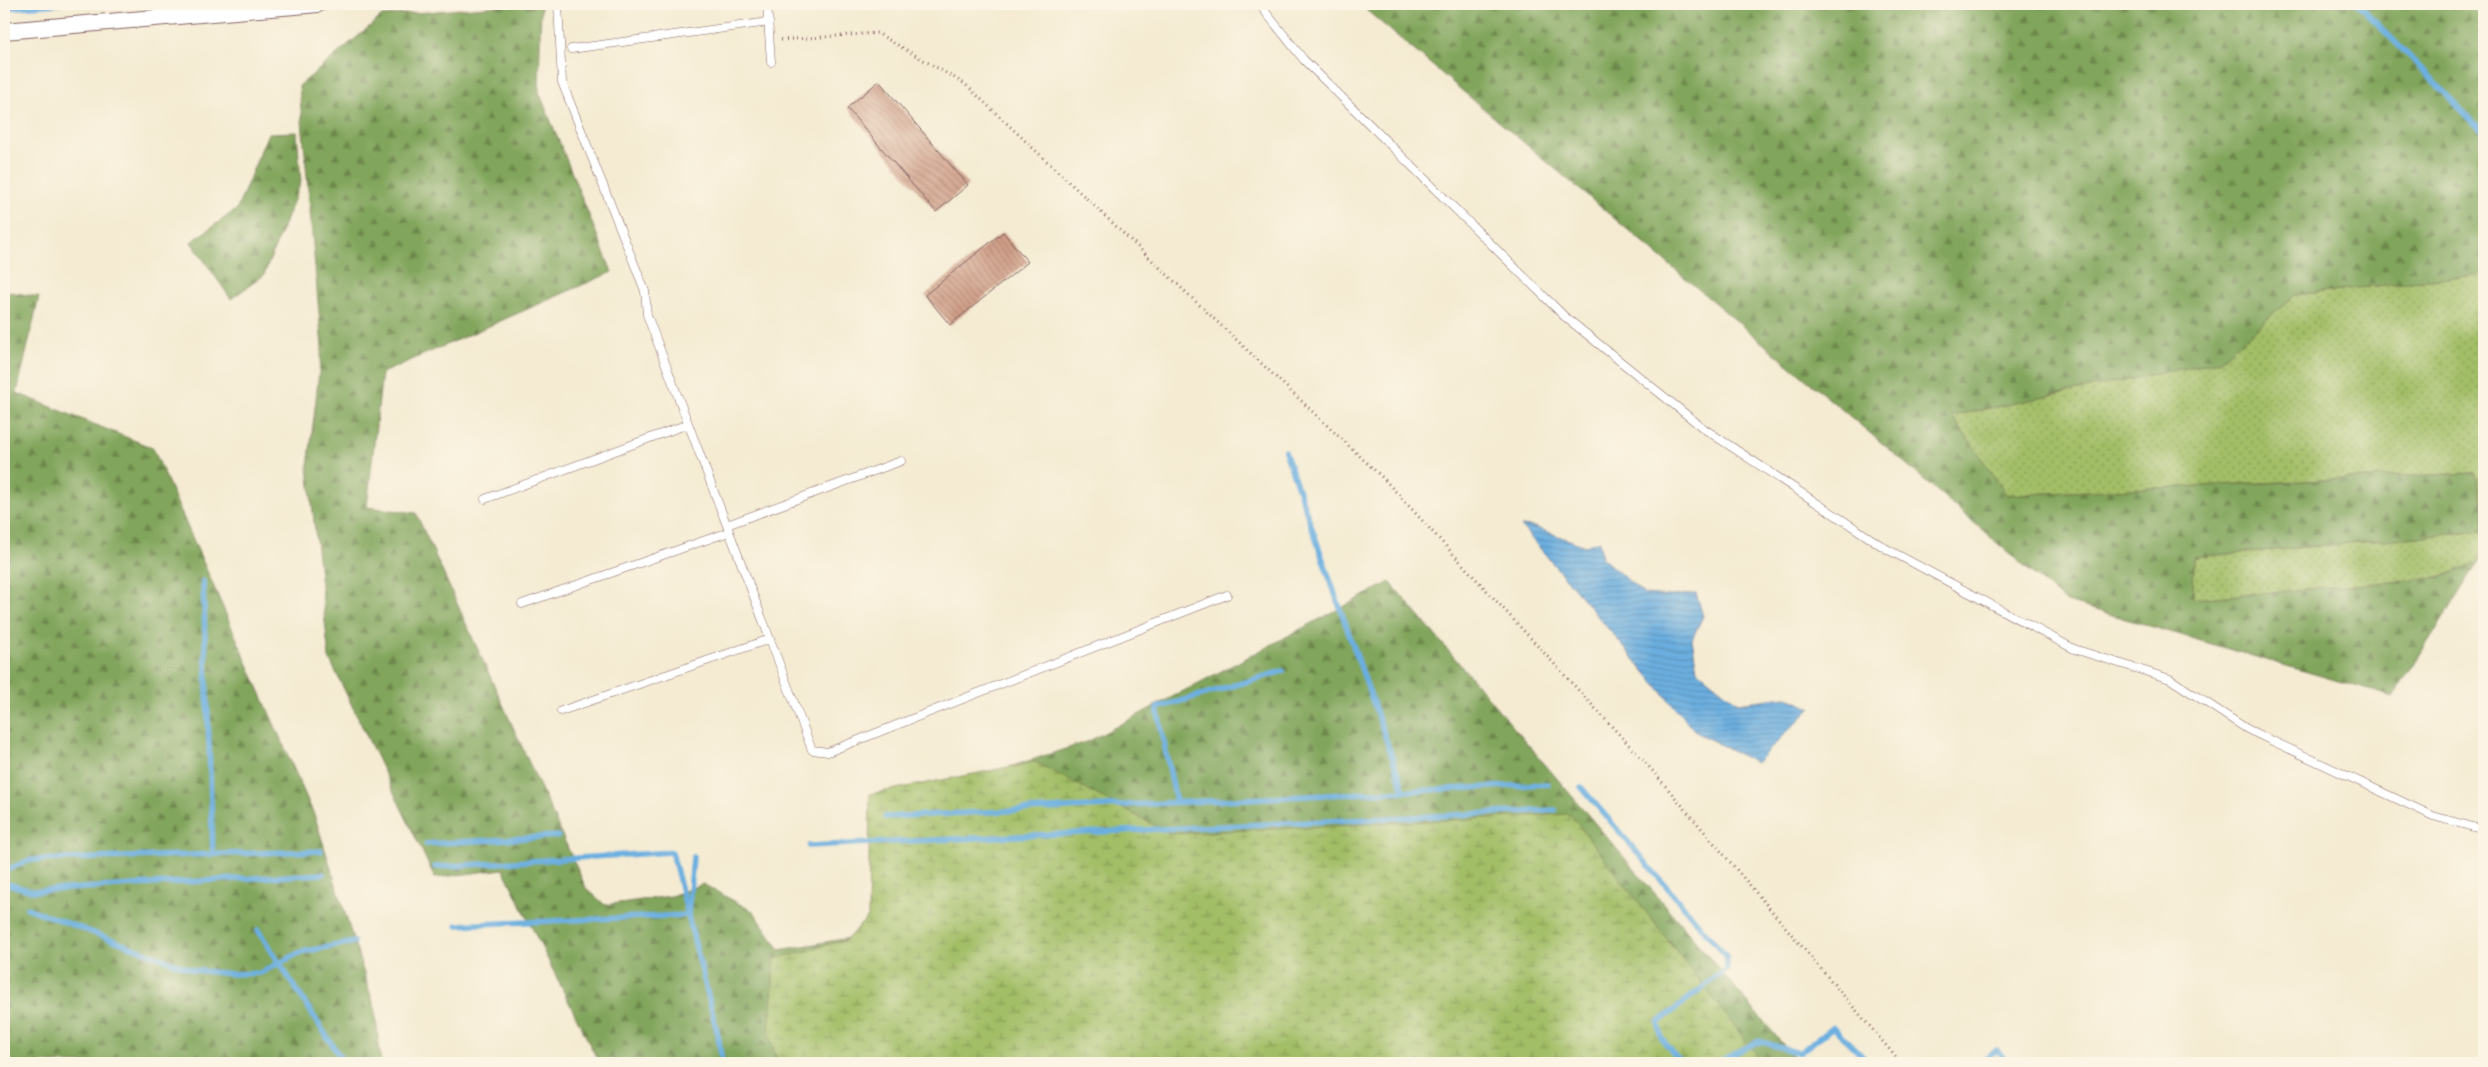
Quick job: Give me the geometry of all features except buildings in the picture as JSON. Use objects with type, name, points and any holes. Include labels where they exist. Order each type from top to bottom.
[{"type":"street","points":[[4,31],[276,6],[318,4]]},
{"type":"lane","points":[[558,4],[562,82],[645,291],[647,315],[812,750],[828,752],[1227,595]]},
{"type":"lane","points":[[767,4],[771,62]]},
{"type":"lane","points":[[1259,4],[1304,60],[1564,316],[1703,428],[1885,548],[2074,649],[2170,679],[2246,729],[2433,816],[2484,830]]},
{"type":"lane","points":[[570,49],[769,22]]},
{"type":"lane","points":[[485,499],[688,424]]},
{"type":"lane","points":[[522,604],[728,528],[900,461]]},
{"type":"lane","points":[[561,711],[770,639]]},
{"type":"path","points":[[770,41],[877,33],[965,84],[1384,479],[1651,769],[1901,1063]]},
{"type":"green space","points":[[519,4],[541,4],[539,92],[612,272],[382,373],[367,507],[416,513],[586,888],[605,905],[671,896],[703,884],[754,912],[780,950],[883,932],[888,806],[1087,742],[1390,582],[1799,1063],[599,1063],[503,869],[435,878],[329,658],[308,467],[322,347],[299,86],[382,16]]},
{"type":"green space","points":[[1359,4],[2484,4],[2484,274],[2295,295],[2219,361],[1952,416],[2007,495],[2475,473],[2484,513],[2484,531],[2194,557],[2193,599],[2438,578],[2478,563],[2393,697],[2064,601],[1890,450]]},
{"type":"green space","points":[[297,132],[301,182],[264,275],[231,299],[191,242],[237,209],[268,133]]},
{"type":"green space","points":[[2484,274],[2484,513],[2475,473],[2007,495],[1951,416],[2219,361],[2295,295]]},
{"type":"green space","points":[[4,291],[39,297],[17,393],[153,448],[315,817],[375,1009],[381,1063],[4,1063]]},
{"type":"green space","points":[[2484,531],[2484,551],[2478,563],[2438,578],[2193,599],[2194,557]]},
{"type":"green space","points":[[1035,762],[1171,834],[1570,814],[1763,1063],[778,1063],[769,1034],[775,959],[846,940],[868,917],[870,794]]},
{"type":"water","points":[[1521,526],[1534,527],[1585,546],[1599,541],[1602,558],[1644,594],[1672,596],[1696,593],[1703,616],[1692,639],[1697,670],[1738,703],[1786,697],[1811,708],[1756,763],[1696,732]]},
{"type":"waterway","points":[[4,8],[58,4]]},
{"type":"waterway","points":[[2358,4],[2484,133]]},
{"type":"waterway","points":[[1285,451],[1404,791]]},
{"type":"waterway","points":[[203,581],[213,854]]},
{"type":"waterway","points":[[1176,802],[1157,708],[1283,671]]},
{"type":"waterway","points":[[885,817],[1548,784]]},
{"type":"waterway","points":[[1581,787],[1726,956],[1727,968],[1658,1023],[1662,1039],[1681,1063]]},
{"type":"waterway","points":[[809,846],[1555,810]]},
{"type":"waterway","points":[[426,844],[558,836]]},
{"type":"waterway","points":[[4,871],[30,860],[321,851]]},
{"type":"waterway","points":[[435,867],[672,852],[718,1035],[722,1063]]},
{"type":"waterway","points":[[457,925],[688,915],[693,857]]},
{"type":"waterway","points":[[4,883],[33,891],[323,874]]},
{"type":"waterway","points":[[27,908],[193,970],[232,974],[260,973],[301,952],[354,942]]},
{"type":"waterway","points":[[258,930],[344,1063]]},
{"type":"waterway","points":[[1716,1063],[1759,1041],[1799,1053],[1833,1027],[1869,1063]]},
{"type":"waterway","points":[[1980,1063],[1997,1050],[2009,1063]]}]
